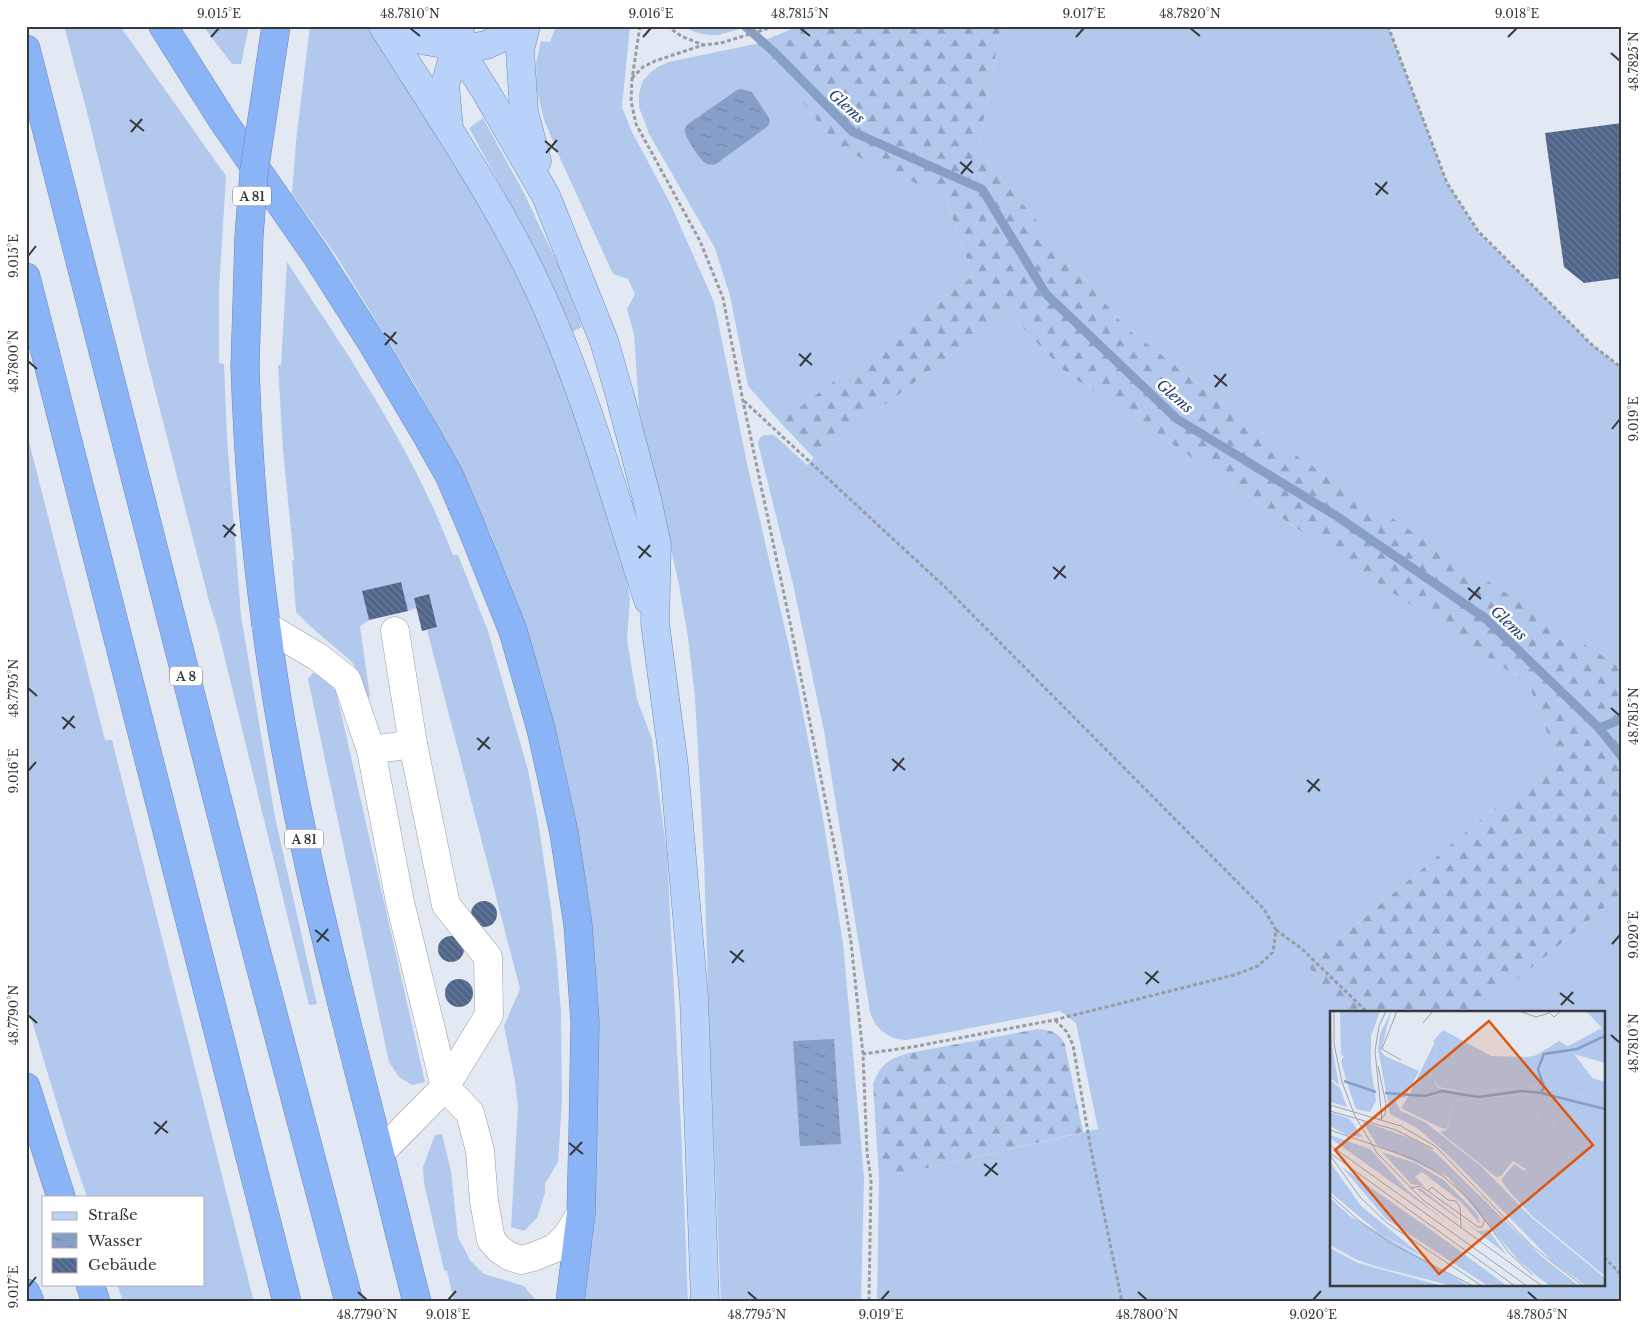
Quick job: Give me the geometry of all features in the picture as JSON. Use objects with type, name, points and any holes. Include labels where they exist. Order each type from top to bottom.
[{"type":"highway","points":[[163,26],[223,121],[326,270],[426,434],[450,478],[513,631],[541,729],[564,833],[578,925],[585,1022],[581,1213],[570,1302]]},
{"type":"highway","name":"A 81","points":[[276,26],[252,190],[248,236],[245,367],[248,452],[255,534],[266,626],[290,775],[323,929],[417,1302]]},
{"type":"highway","name":"A 8","points":[[26,49],[251,931],[349,1302]]},
{"type":"highway","points":[[26,277],[287,1302]]},
{"type":"highway","points":[[26,1086],[61,1196]]},
{"type":"highway","points":[[91,1286],[96,1302]]},
{"type":"highway","points":[[26,1293],[30,1302]]},
{"type":"main road","points":[[383,26],[489,194],[549,312],[599,448],[655,623]]},
{"type":"main road","points":[[389,26],[395,32],[426,41],[454,33]]},
{"type":"main road","points":[[454,33],[468,48],[486,45],[497,40],[515,26]]},
{"type":"main road","points":[[526,26],[520,50],[524,112],[546,196],[604,341],[647,499],[657,544],[655,623],[674,766],[694,997],[704,1302]]},
{"type":"main road","points":[[449,132],[445,84],[454,33]]},
{"type":"main road","points":[[454,33],[546,196]]},
{"type":"lane","points":[[266,626],[318,657],[347,680],[371,750],[400,902],[445,1087],[470,1113],[480,1151],[484,1201],[491,1240],[509,1256],[521,1260],[555,1248],[567,1236],[581,1213]]},
{"type":"lane","points":[[380,1153],[445,1087],[489,1016],[488,957],[446,905],[414,744],[396,631]]},
{"type":"lane","points":[[371,750],[414,744]]},
{"type":"path","points":[[640,26],[632,79],[631,102],[636,124],[700,241],[723,298],[839,869],[851,942],[863,1054],[867,1152],[871,1180],[869,1302]]},
{"type":"path","points":[[667,26],[681,36],[703,46]]},
{"type":"path","points":[[632,79],[643,68],[655,61],[703,46],[758,33],[776,26]]},
{"type":"path","points":[[1388,26],[1447,183],[1478,231],[1592,345],[1622,368]]},
{"type":"path","points":[[743,401],[944,586],[1264,909],[1276,930],[1301,948],[1366,1011]]},
{"type":"path","points":[[863,1054],[912,1047],[1054,1020],[1234,975],[1258,966],[1273,952],[1276,930]]},
{"type":"path","points":[[1054,1020],[1067,1032],[1073,1045],[1091,1150],[1122,1302]]},
{"type":"path","points":[[1606,1259],[1622,1276]]},
{"type":"green space","points":[[64,26],[120,26],[226,176],[219,290],[219,363],[224,364],[227,438],[241,616],[275,817],[317,1004],[309,1005],[217,626],[149,367],[86,108]]},
{"type":"green space","points":[[203,26],[249,26],[241,64],[232,64]]},
{"type":"green space","points":[[310,26],[369,26],[388,51],[514,261],[552,344],[619,540],[630,598],[627,639],[637,699],[652,739],[667,854],[688,1302],[584,1302],[596,1018],[588,894],[564,765],[538,673],[488,539],[492,537],[446,440],[415,385],[337,257],[292,194],[296,141]]},
{"type":"green space","points":[[556,26],[630,26],[622,107],[632,132],[670,203],[714,302],[748,468],[796,677],[822,812],[843,943],[864,1179],[861,1302],[721,1302],[704,860],[695,698],[688,637],[678,580],[639,410],[634,334],[627,309],[635,294],[628,279],[613,274],[544,120],[537,91],[536,63],[541,41],[550,42]]},
{"type":"green space","points":[[683,26],[746,26],[722,34],[707,35]]},
{"type":"green space","points":[[799,26],[1001,26],[978,150],[1125,327],[1268,437],[1616,665],[1622,656],[1622,893],[1479,1011],[1336,1011],[1308,965],[1556,756],[1529,685],[1065,372],[1008,312],[814,458],[780,422],[973,276],[945,197],[837,147],[793,89],[755,44]]},
{"type":"green space","points":[[1001,26],[1388,26],[1447,183],[1477,231],[1592,345],[1622,368],[1622,656],[1616,666],[1268,437],[1125,327],[978,150]]},
{"type":"green space","points":[[755,44],[793,89],[837,147],[945,197],[973,276],[780,422],[748,386],[730,296],[715,248],[649,134],[639,107],[642,82],[658,67],[669,62]]},
{"type":"green space","points":[[483,118],[524,193],[560,269],[582,327],[570,333],[544,270],[469,128]]},
{"type":"green space","points":[[287,262],[382,410],[416,471],[453,555],[458,555],[488,631],[528,770],[538,821],[557,961],[561,1013],[562,1101],[558,1162],[545,1184],[545,1193],[537,1218],[524,1231],[511,1227],[518,1107],[504,1026],[520,989],[427,630],[437,627],[429,594],[414,598],[417,608],[408,611],[401,582],[362,591],[369,620],[360,626],[370,697],[367,697],[361,678],[352,662],[296,612],[292,560],[294,560],[283,451],[278,365],[281,365]]},
{"type":"green space","points":[[1008,312],[1065,372],[1529,685],[1556,756],[1308,965],[1336,1011],[1330,1011],[1330,1286],[1606,1286],[1606,1011],[1479,1011],[1622,893],[1622,1302],[877,1302],[879,1179],[1098,1129],[1076,1023],[1060,1011],[907,1040],[900,1040],[884,1033],[876,1024],[870,1012],[824,731],[793,584],[758,443],[759,439],[763,435],[774,435],[807,465]]},
{"type":"green space","points":[[26,430],[105,740],[112,740],[254,1302],[123,1302],[118,1286],[205,1286],[205,1196],[87,1196],[26,1001]]},
{"type":"green space","points":[[313,673],[322,676],[336,691],[425,1082],[412,1085],[399,1077],[389,1062],[308,679]]},
{"type":"green space","points":[[1038,1029],[1054,1033],[1065,1045],[1083,1132],[879,1179],[873,1083],[879,1071],[886,1063],[909,1053]]},
{"type":"green space","points":[[442,1134],[451,1171],[458,1237],[470,1260],[484,1274],[524,1286],[537,1302],[454,1302],[447,1271],[444,1270],[424,1183],[423,1167],[435,1135]]},
{"type":"water","points":[[741,89],[752,92],[770,122],[768,126],[716,164],[707,164],[699,157],[690,143],[685,128],[688,124]]},
{"type":"water","points":[[834,1039],[841,1144],[800,1146],[793,1041]]},
{"type":"building","points":[[1622,123],[1622,278],[1584,283],[1564,267],[1545,133]]},
{"type":"building","points":[[401,582],[408,611],[369,620],[362,591]]},
{"type":"building","points":[[429,594],[437,627],[422,631],[414,598]]},
{"type":"building","points":[[484,901],[493,905],[497,914],[493,923],[484,927],[475,923],[471,914],[475,905]]},
{"type":"building","points":[[451,936],[460,940],[464,949],[460,958],[451,962],[442,958],[438,949],[442,940]]},
{"type":"building","points":[[459,979],[469,983],[473,993],[469,1003],[459,1007],[449,1003],[445,993],[449,983]]},
{"type":"waterway","name":"Glems","points":[[745,26],[774,52],[853,132],[982,189],[1046,294],[1177,419],[1338,517],[1485,618],[1599,728],[1622,757]]},
{"type":"waterway","points":[[1599,728],[1622,719]]}]
